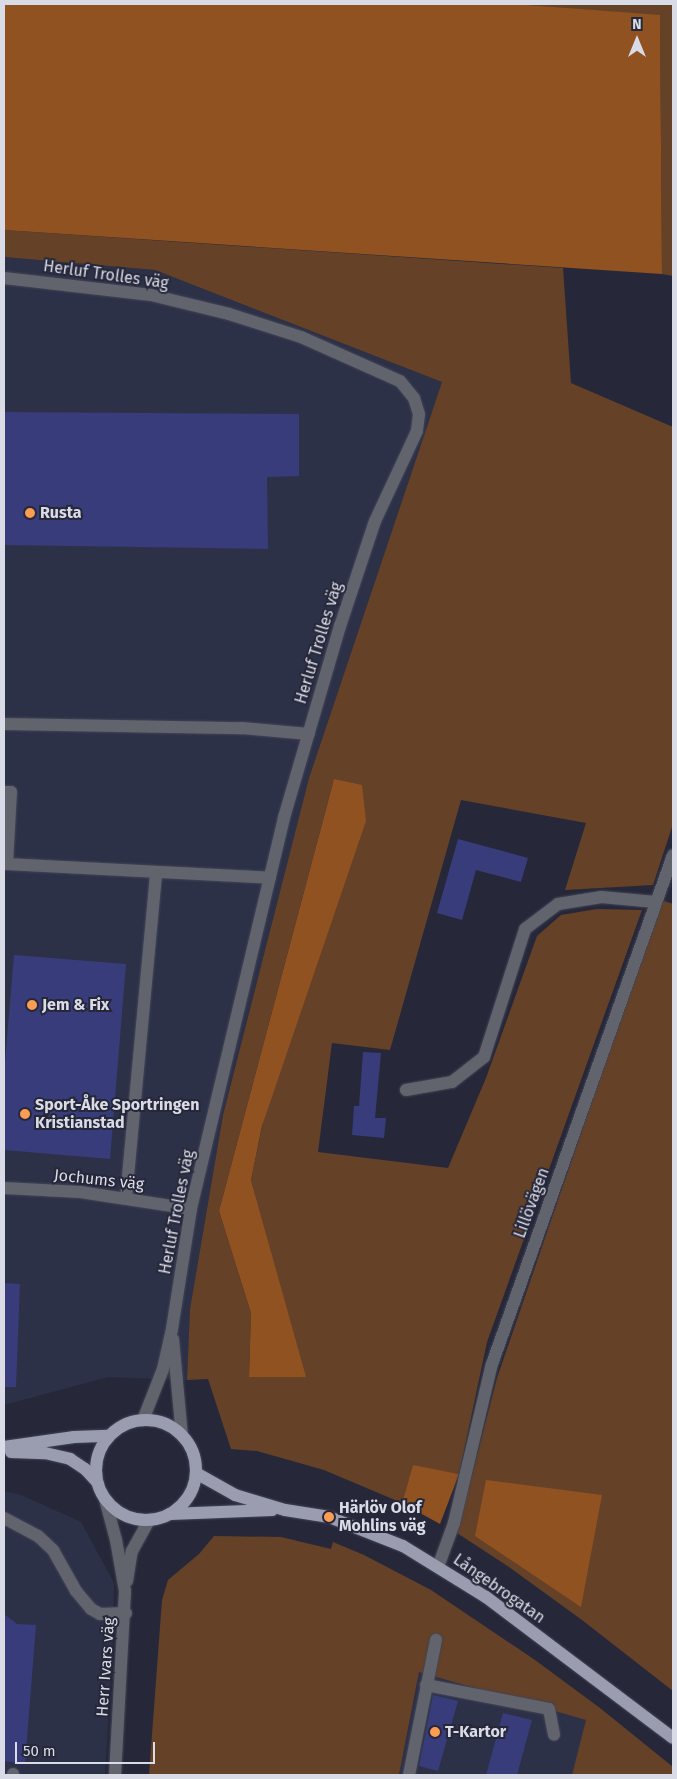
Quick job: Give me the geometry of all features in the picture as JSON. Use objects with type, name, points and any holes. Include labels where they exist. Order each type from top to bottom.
[{"type":"main road","points":[[4,1452],[45,1453],[70,1459],[85,1468],[97,1482],[105,1499],[124,1515],[149,1520],[170,1514],[188,1496],[196,1473],[193,1453],[182,1436],[168,1425],[143,1420],[124,1424],[109,1436],[97,1457],[97,1482]]},
{"type":"main road","points":[[4,1447],[74,1437],[109,1436]]},
{"type":"main road","name":"Långebrogatan","points":[[196,1473],[235,1495],[285,1510],[330,1517],[367,1530],[403,1546],[486,1597],[673,1738]]},
{"type":"main road","name":"Långebrogatan","points":[[170,1514],[285,1510]]},
{"type":"street","name":"Herluf Trolles väg","points":[[4,278],[151,294],[229,314],[301,337],[377,369],[400,381],[414,398],[419,414],[418,431],[375,521],[340,626],[309,734],[270,878],[191,1209],[172,1329],[163,1370],[143,1420]]},
{"type":"street","points":[[4,724],[242,728],[309,734]]},
{"type":"street","points":[[4,792],[11,792],[7,864],[270,878]]},
{"type":"street","name":"Lillövägen","points":[[438,1567],[454,1523],[492,1364],[673,855]]},
{"type":"street","points":[[126,1198],[156,872]]},
{"type":"street","points":[[406,1090],[452,1082],[484,1057],[526,929],[558,904],[601,897],[656,902]]},
{"type":"street","name":"Jochums väg","points":[[4,1188],[80,1192],[191,1209]]},
{"type":"street","name":"Herluf Trolles väg","points":[[172,1329],[182,1436]]},
{"type":"street","name":"Herr Ivars väg","points":[[105,1499],[116,1540],[125,1591],[126,1613],[115,1775]]},
{"type":"street","points":[[4,1518],[38,1536],[52,1550],[80,1597],[91,1609],[100,1614],[126,1613]]},
{"type":"street","name":"Herr Ivars väg","points":[[125,1591],[132,1552],[149,1520]]},
{"type":"street","points":[[409,1775],[436,1640]]},
{"type":"street","points":[[426,1685],[549,1709],[554,1735]]},
{"type":"shaded area","points":[[4,4],[515,4],[660,15],[662,274],[4,230]]},
{"type":"shaded area","points":[[515,4],[673,4],[673,276],[662,274],[660,16]]},
{"type":"shaded area","points":[[4,230],[563,268],[571,383],[673,427],[673,824],[653,885],[565,890],[586,823],[461,800],[390,1050],[332,1043],[318,1152],[448,1168],[486,1078],[537,936],[561,915],[597,909],[642,910],[487,1342],[459,1474],[413,1466],[402,1503],[324,1470],[257,1451],[231,1449],[208,1379],[187,1380],[190,1309],[223,1115],[309,778],[442,382],[155,270],[4,257]],"holes":[[[334,779],[251,1180],[305,1377],[249,1377],[251,1313],[219,1211]]]},
{"type":"shaded area","points":[[4,257],[155,270],[442,382],[309,778],[223,1115],[190,1309],[187,1380],[108,1377],[4,1405]]},
{"type":"shaded area","points":[[334,779],[362,785],[366,821],[262,1126],[251,1180],[306,1377],[249,1377],[251,1313],[219,1211]]},
{"type":"shaded area","points":[[661,900],[673,904],[673,1691],[582,1620],[509,1567],[457,1533],[497,1378]]},
{"type":"shaded area","points":[[413,1465],[459,1474],[440,1524],[402,1503]]},
{"type":"shaded area","points":[[486,1480],[602,1495],[581,1607],[475,1536]]},
{"type":"shaded area","points":[[4,1491],[21,1495],[81,1522],[114,1583],[113,1639],[105,1775],[4,1775]]},
{"type":"shaded area","points":[[214,1536],[281,1537],[331,1549],[333,1542],[364,1555],[431,1590],[535,1660],[600,1708],[673,1767],[673,1775],[572,1775],[586,1720],[419,1672],[399,1775],[149,1775],[162,1600],[168,1580],[199,1554]]},
{"type":"shaded area","points":[[419,1672],[587,1720],[572,1775],[399,1775]]},
{"type":"building","points":[[4,412],[299,414],[299,476],[267,477],[268,549],[4,545]]},
{"type":"building","points":[[458,839],[528,858],[521,882],[476,870],[462,920],[437,913]]},
{"type":"building","points":[[14,955],[126,964],[110,1159],[4,1150],[4,1074]]},
{"type":"building","points":[[363,1052],[381,1053],[375,1118],[386,1118],[384,1138],[352,1135],[354,1106],[359,1106]]},
{"type":"building","points":[[4,1283],[20,1284],[16,1387],[4,1387]]},
{"type":"building","points":[[4,1614],[17,1624],[36,1625],[25,1764],[4,1761]]},
{"type":"building","name":"T-Kartor","points":[[433,1695],[458,1701],[438,1771],[419,1766]]},
{"type":"building","name":"T-Kartor","points":[[503,1713],[532,1720],[517,1775],[486,1775]]},
{"type":"place","name":"Rusta","points":[[30,513]]},
{"type":"place","name":"Jem & Fix","points":[[32,1005]]},
{"type":"place","name":"Sport-Åke Sportringen Kristianstad","points":[[25,1114]]},
{"type":"place","name":"Härlöv Olof Mohlins väg","points":[[329,1517]]},
{"type":"place","name":"T-Kartor","points":[[435,1732]]}]
